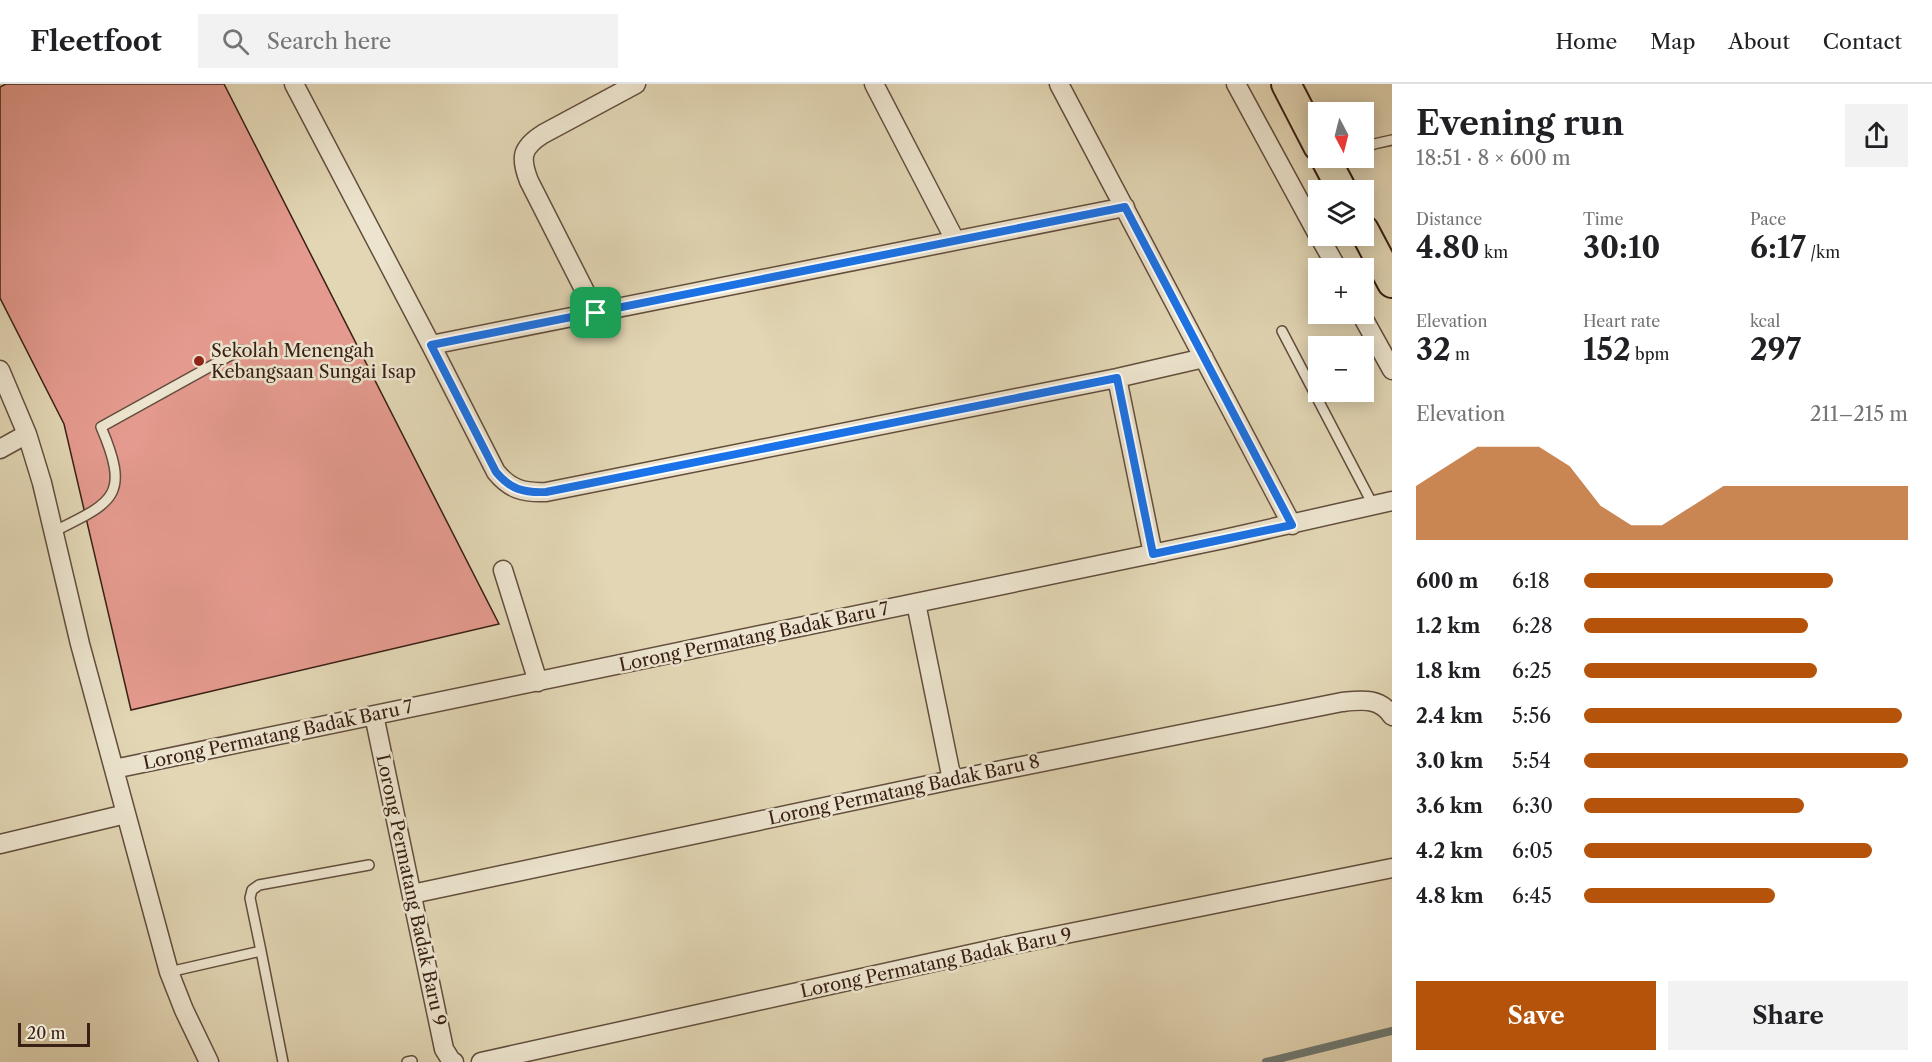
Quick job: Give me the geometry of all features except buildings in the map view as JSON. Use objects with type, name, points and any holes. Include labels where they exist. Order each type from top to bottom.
[{"type":"main road","points":[[1286,84],[1308,124]]},
{"type":"main road","points":[[1372,246],[1392,284]]},
{"type":"street","points":[[294,84],[496,472],[505,483],[516,490],[530,493],[557,490],[1117,378],[1204,358]]},
{"type":"street","points":[[596,313],[529,181],[524,170],[524,156],[530,142],[536,138],[636,84]]},
{"type":"street","points":[[874,84],[955,240]]},
{"type":"street","points":[[1059,84],[1292,525]]},
{"type":"street","points":[[1236,84],[1308,215]]},
{"type":"street","points":[[431,345],[1125,207]]},
{"type":"street","points":[[1367,324],[1392,370]]},
{"type":"street","points":[[0,370],[27,434],[42,483],[80,644],[169,972],[209,1062]]},
{"type":"street","points":[[1117,378],[1153,554]]},
{"type":"street","points":[[0,449],[27,434]]},
{"type":"street","name":"Lorong Permatang Badak Baru 7","points":[[114,769],[1292,525],[1392,501]]},
{"type":"street","points":[[503,570],[538,682]]},
{"type":"street","points":[[916,603],[952,780]]},
{"type":"street","name":"Lorong Permatang Badak Baru 8","points":[[412,894],[952,780],[1342,702],[1375,701],[1388,709],[1392,716]]},
{"type":"street","name":"Lorong Permatang Badak Baru 9","points":[[374,715],[444,1049],[454,1062]]},
{"type":"street","points":[[0,844],[126,814]]},
{"type":"street","name":"Lorong Permatang Badak Baru 9","points":[[481,1062],[1016,944],[1392,868]]},
{"type":"lane","points":[[1374,144],[1392,140]]},
{"type":"lane","points":[[1282,331],[1373,505]]},
{"type":"lane","points":[[53,532],[97,510],[108,501],[114,488],[116,473],[112,452],[101,427],[240,350]]},
{"type":"lane","points":[[283,1062],[250,898],[252,890],[259,885],[369,865]]},
{"type":"lane","points":[[169,972],[261,951]]},
{"type":"waterway","points":[[1266,1062],[1392,1031]]},
{"type":"place","name":"Sekolah Menengah Kebangsaan Sungai Isap","points":[[199,361]]},
{"type":"route","points":[[1125,207],[1292,525],[1153,554],[1117,378],[546,492],[530,493],[516,490],[505,483],[496,472],[431,345],[596,313],[1125,207]]}]
